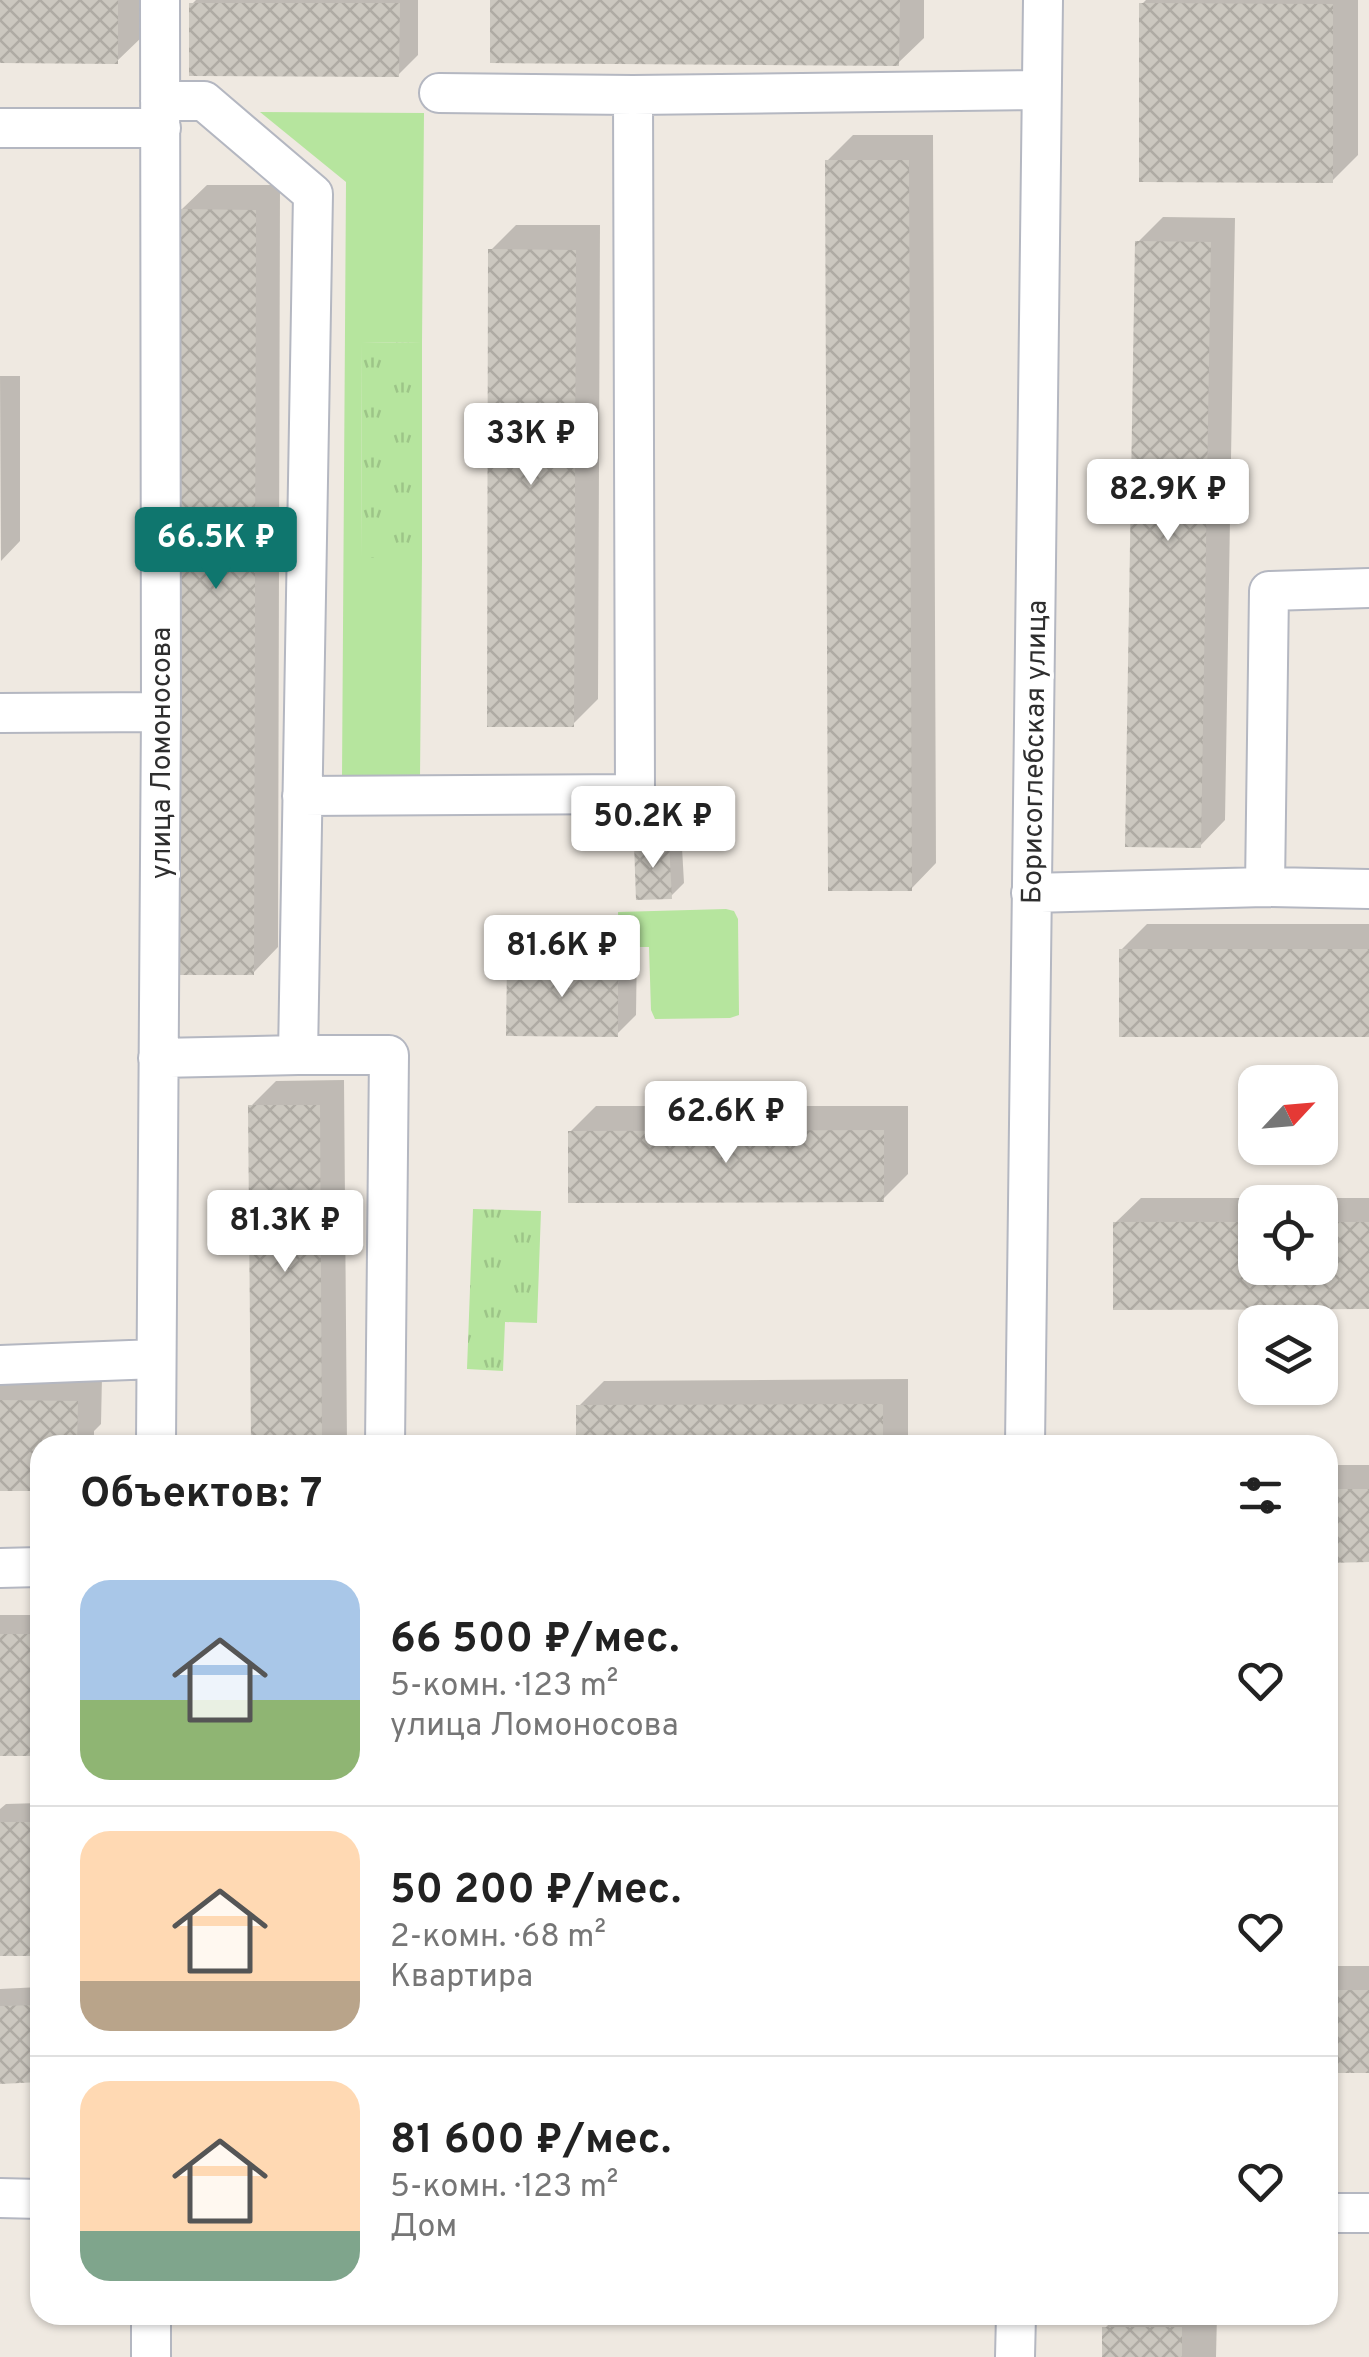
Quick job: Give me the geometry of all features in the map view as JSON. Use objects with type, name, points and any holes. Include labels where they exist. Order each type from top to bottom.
[{"type":"street","name":"улица Ломоносова","points":[[156,1435],[160,0]]},
{"type":"street","name":"Борисоглебская улица","points":[[1025,1435],[1043,0]]},
{"type":"street","points":[[439,94],[633,96],[1040,90]]},
{"type":"street","points":[[302,796],[635,794],[633,96]]},
{"type":"street","points":[[0,128],[160,114],[204,101],[313,194],[298,1055]]},
{"type":"street","points":[[1265,887],[1269,590],[1369,588]]},
{"type":"street","points":[[0,713],[161,712]]},
{"type":"street","points":[[1031,893],[1265,887],[1369,890]]},
{"type":"street","points":[[158,1058],[389,1055],[385,1435]]},
{"type":"street","points":[[0,1364],[156,1359]]},
{"type":"street","points":[[0,1568],[30,1566]]},
{"type":"street","points":[[0,2198],[30,2199]]},
{"type":"street","points":[[1338,2213],[1369,2212]]},
{"type":"street","points":[[151,2325],[151,2357]]},
{"type":"street","points":[[1016,2325],[1016,2357]]},
{"type":"green space","points":[[260,112],[424,113],[422,343],[362,342],[361,557],[422,558],[420,778],[342,777],[346,182]]},
{"type":"green space","points":[[362,342],[422,343],[422,558],[361,558]]},
{"type":"green space","points":[[734,911],[738,919],[739,1015],[655,1019],[651,1010],[649,947],[619,947],[618,912]]},
{"type":"green space","points":[[473,1209],[541,1211],[537,1323],[505,1322],[503,1371],[467,1369]]},
{"type":"building","points":[[0,0],[118,0],[118,64],[0,63]]},
{"type":"building","points":[[490,0],[900,0],[899,66],[490,63]]},
{"type":"building","points":[[189,3],[400,3],[399,77],[189,76]]},
{"type":"building","points":[[1139,3],[1333,4],[1333,183],[1139,182]]},
{"type":"building","points":[[825,160],[909,160],[912,891],[828,891]]},
{"type":"building","points":[[179,209],[256,210],[254,975],[177,975]]},
{"type":"building","points":[[1135,241],[1211,242],[1201,848],[1125,847]]},
{"type":"building","points":[[488,249],[576,250],[574,727],[487,727]]},
{"type":"building","points":[[669,842],[672,899],[636,900],[634,843]]},
{"type":"building","points":[[1119,949],[1369,949],[1369,1037],[1119,1037]]},
{"type":"building","points":[[507,962],[618,963],[618,1037],[506,1036]]},
{"type":"building","points":[[248,1105],[320,1105],[322,1435],[251,1435]]},
{"type":"building","points":[[884,1130],[884,1202],[568,1203],[568,1131]]},
{"type":"building","points":[[1113,1222],[1238,1222],[1238,1285],[1338,1285],[1338,1222],[1369,1222],[1369,1309],[1338,1309],[1338,1305],[1238,1305],[1238,1310],[1113,1310]]},
{"type":"building","points":[[0,1400],[78,1401],[77,1435],[30,1435],[30,1491],[0,1491]]},
{"type":"building","points":[[883,1404],[883,1435],[576,1435],[576,1405]]},
{"type":"building","points":[[1338,1489],[1369,1489],[1369,1562],[1338,1563]]},
{"type":"building","points":[[0,1634],[30,1634],[30,1756],[0,1756]]},
{"type":"building","points":[[0,1822],[30,1822],[30,1956],[0,1956]]},
{"type":"building","points":[[1338,1990],[1369,1990],[1369,2073],[1338,2073]]},
{"type":"building","points":[[30,2005],[30,2082],[0,2084],[0,2006]]},
{"type":"building","points":[[1102,2327],[1182,2327],[1182,2357],[1102,2357]]}]
